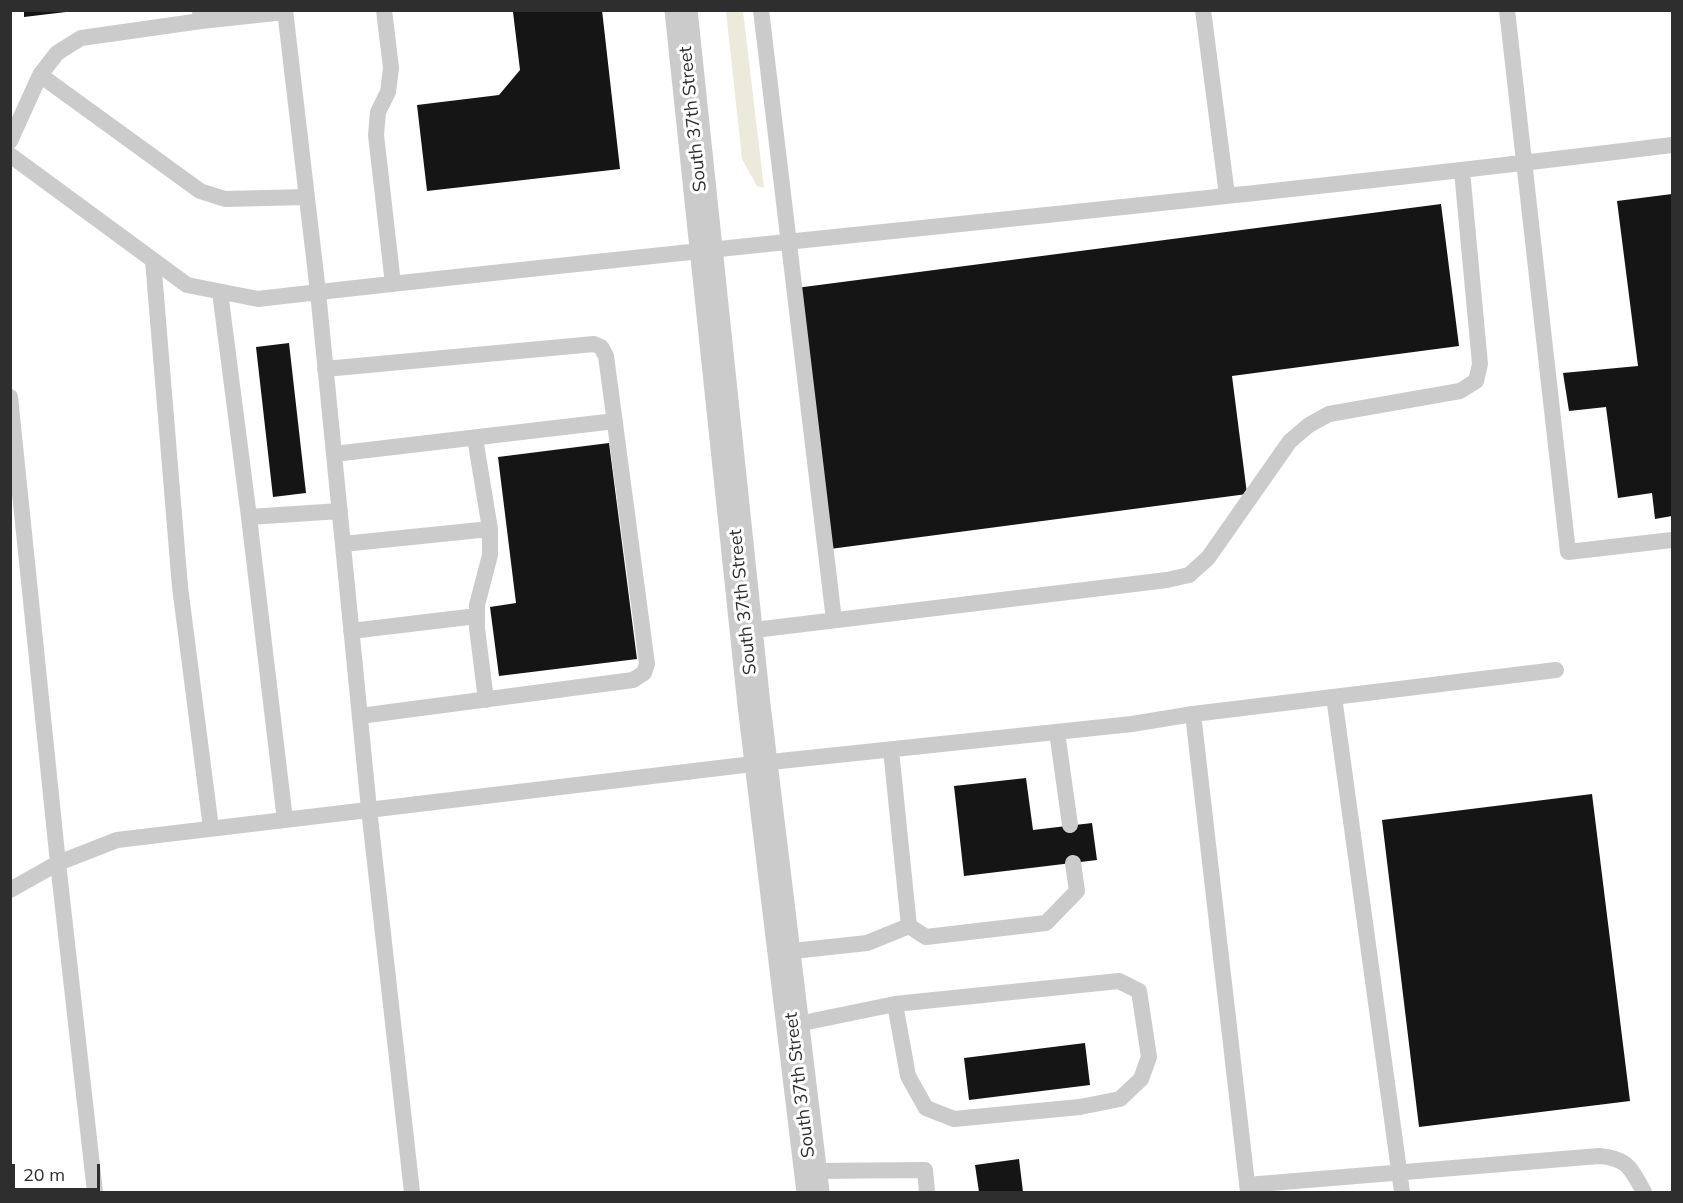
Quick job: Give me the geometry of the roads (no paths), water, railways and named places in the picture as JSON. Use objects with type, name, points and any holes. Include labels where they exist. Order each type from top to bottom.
[{"type":"street","name":"South 37th Street","points":[[681,10],[746,631],[812,1182]]},
{"type":"lane","points":[[384,10],[391,68],[388,92],[378,112],[376,135],[393,284]]},
{"type":"lane","points":[[761,10],[834,620]]},
{"type":"lane","points":[[1203,10],[1227,195]]},
{"type":"lane","points":[[1507,10],[1568,552],[1672,540]]},
{"type":"lane","points":[[10,141],[40,75],[57,53],[81,38],[200,16],[285,11],[318,292],[369,809],[412,1192]]},
{"type":"lane","points":[[40,75],[200,191],[225,200],[306,197]]},
{"type":"lane","points":[[10,155],[187,285],[258,299],[1461,171],[1672,145]]},
{"type":"lane","points":[[746,631],[1167,580],[1189,575],[1208,558],[1290,441],[1309,425],[1329,414],[1460,391],[1476,381],[1480,364],[1461,171]]},
{"type":"lane","points":[[153,260],[180,587],[211,828]]},
{"type":"lane","points":[[220,292],[285,820]]},
{"type":"lane","points":[[325,369],[594,344],[601,347],[606,356],[647,664],[644,673],[633,680],[360,716]]},
{"type":"lane","points":[[10,397],[58,863],[95,1192]]},
{"type":"lane","points":[[334,454],[615,421]]},
{"type":"lane","points":[[475,438],[490,529],[490,555],[477,605],[486,700]]},
{"type":"lane","points":[[249,517],[340,511]]},
{"type":"lane","points":[[343,544],[490,529]]},
{"type":"lane","points":[[351,631],[477,616]]},
{"type":"lane","points":[[10,890],[58,863],[117,840],[761,763],[1132,724],[1193,714],[1556,670]]},
{"type":"lane","points":[[1334,697],[1402,1192]]},
{"type":"lane","points":[[1193,714],[1247,1189],[1399,1171],[1599,1156],[1615,1157],[1630,1166],[1644,1192]]},
{"type":"lane","points":[[1057,732],[1070,825]]},
{"type":"lane","points":[[891,750],[909,926]]},
{"type":"lane","points":[[909,926],[926,937],[1046,923],[1077,891],[1074,863]]},
{"type":"lane","points":[[784,952],[867,943],[909,926]]},
{"type":"lane","points":[[793,1025],[895,1004],[1119,981],[1139,991],[1149,1057],[1142,1080],[1120,1099],[1080,1107],[954,1119],[926,1108],[908,1076],[895,1004]]},
{"type":"lane","points":[[812,1182],[925,1170],[927,1192]]}]
